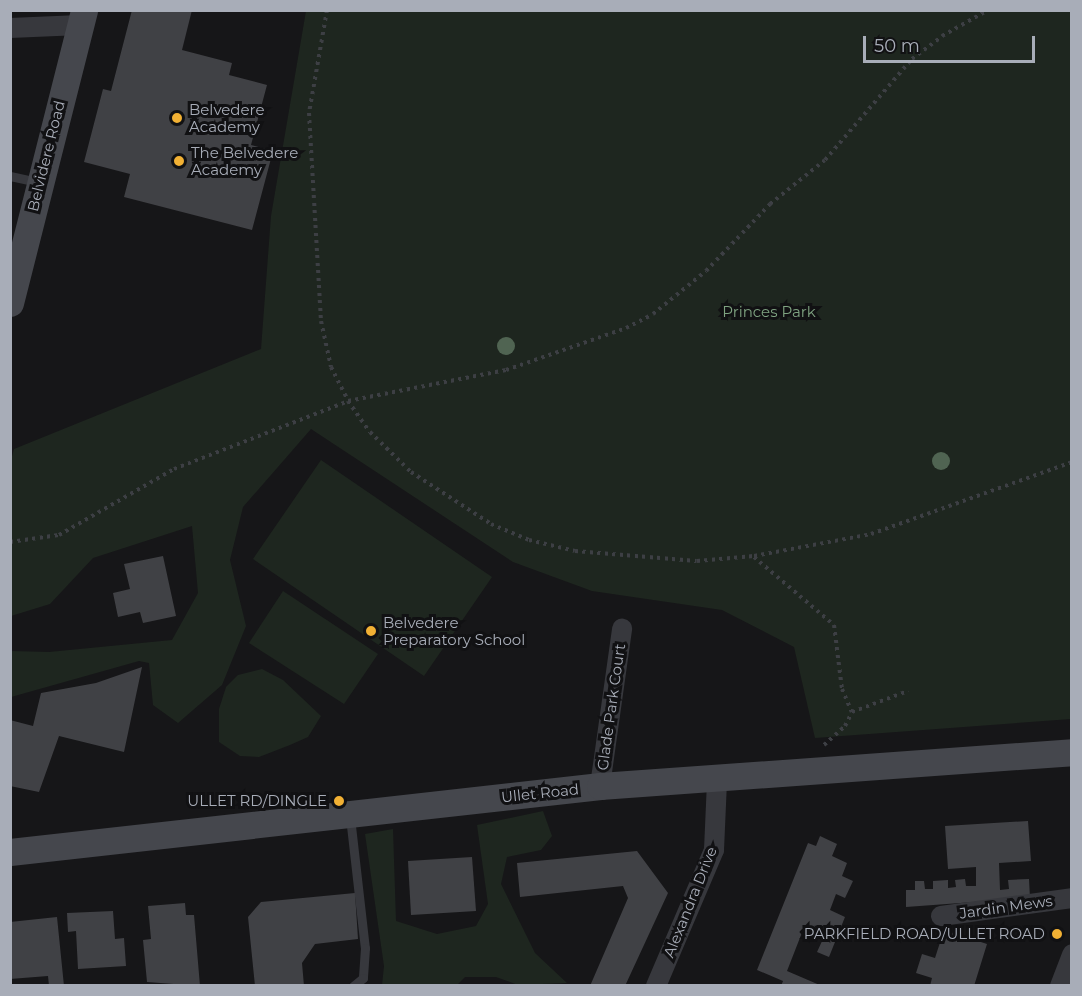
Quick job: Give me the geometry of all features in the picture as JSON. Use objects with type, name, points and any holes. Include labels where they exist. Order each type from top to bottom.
[{"type":"main road","name":"Belvidere Road","points":[[10,303],[82,18]]},
{"type":"main road","name":"Ullet Road","points":[[10,852],[600,786],[717,780],[1071,752]]},
{"type":"street","points":[[10,28],[82,18]]},
{"type":"street","name":"Glade Park Court","points":[[600,786],[622,629]]},
{"type":"street","name":"Alexandra Drive","points":[[656,986],[714,850],[717,780]]},
{"type":"street","name":"Jardin Mews","points":[[941,916],[1071,898]]},
{"type":"street","points":[[1060,986],[1071,954]]},
{"type":"lane","points":[[10,176],[39,182]]},
{"type":"lane","points":[[350,814],[364,948],[363,978],[353,986]]},
{"type":"path","points":[[327,10],[310,124],[321,321],[332,368],[348,401],[370,432],[411,472],[491,524],[529,540],[575,551],[697,561],[754,556],[871,534],[1071,462]]},
{"type":"path","points":[[10,542],[59,535],[174,469],[348,401],[506,370],[626,328],[653,314],[706,271],[770,204],[825,160],[912,59],[942,36],[988,10]]},
{"type":"path","points":[[754,556],[834,625],[842,688],[852,712]]},
{"type":"path","points":[[816,772],[824,746],[845,726],[852,712],[908,691]]},
{"type":"green space","name":"Princes Park","points":[[306,11],[1071,11],[1071,719],[815,738],[794,647],[722,610],[592,591],[513,562],[311,429],[243,507],[230,560],[246,626],[222,685],[178,723],[153,705],[149,663],[139,661],[11,697],[11,651],[49,652],[172,640],[198,593],[192,526],[93,558],[50,604],[11,616],[11,460],[14,449],[261,349],[271,216]]},
{"type":"green space","points":[[321,460],[492,577],[424,676],[253,559]]},
{"type":"green space","points":[[283,591],[378,654],[344,704],[249,643]]},
{"type":"green space","points":[[262,669],[283,680],[321,716],[308,737],[259,757],[240,756],[219,742],[219,709],[226,687],[238,675]]},
{"type":"green space","points":[[543,811],[552,836],[541,850],[507,857],[501,884],[535,953],[567,983],[518,985],[496,977],[465,977],[457,985],[382,985],[384,966],[365,834],[393,829],[396,921],[437,934],[476,926],[488,904],[477,825]]},
{"type":"building","name":"Belvedere Academy","points":[[132,10],[192,10],[182,50],[232,63],[229,75],[267,85],[251,145],[273,151],[252,230],[124,197],[130,174],[84,162],[103,89],[111,91]]},
{"type":"building","points":[[163,556],[176,616],[143,623],[140,612],[118,617],[113,593],[130,589],[124,564]]},
{"type":"building","points":[[142,667],[124,752],[59,736],[39,792],[10,786],[10,720],[33,726],[41,693],[96,683]]},
{"type":"building","points":[[1028,821],[1031,861],[999,863],[1000,890],[1009,889],[1008,880],[1029,879],[1030,898],[906,907],[906,890],[915,890],[915,881],[924,881],[925,889],[933,889],[933,881],[948,880],[948,888],[956,887],[955,880],[965,879],[966,886],[976,886],[976,867],[948,869],[945,826]]},
{"type":"building","points":[[820,836],[837,844],[832,856],[847,863],[842,876],[853,881],[845,898],[836,894],[830,910],[845,917],[829,957],[817,952],[823,939],[803,930],[787,971],[822,986],[781,986],[783,981],[757,970],[808,843],[816,846]]},
{"type":"building","points":[[637,851],[668,893],[625,986],[590,986],[628,898],[623,886],[520,897],[517,863]]},
{"type":"building","points":[[472,857],[476,911],[411,915],[408,861]]},
{"type":"building","points":[[355,893],[358,939],[315,944],[302,963],[304,986],[255,986],[248,917],[261,902]]},
{"type":"building","points":[[185,903],[186,915],[194,915],[200,986],[147,982],[143,940],[151,939],[148,906]]},
{"type":"building","points":[[113,911],[115,939],[124,938],[126,966],[78,969],[76,931],[68,932],[67,913]]},
{"type":"building","points":[[57,917],[64,986],[49,986],[48,976],[10,979],[10,922]]},
{"type":"building","points":[[944,930],[987,944],[974,986],[930,986],[932,978],[916,973],[922,954],[935,958]]},
{"type":"place","name":"Belvedere Academy","points":[[177,118]]},
{"type":"place","name":"The Belvedere Academy","points":[[179,161]]},
{"type":"place","name":"Belvedere Preparatory School","points":[[371,631]]},
{"type":"place","name":"ULLET RD/DINGLE","points":[[339,801]]},
{"type":"place","name":"PARKFIELD ROAD/ULLET ROAD","points":[[1057,934]]}]
